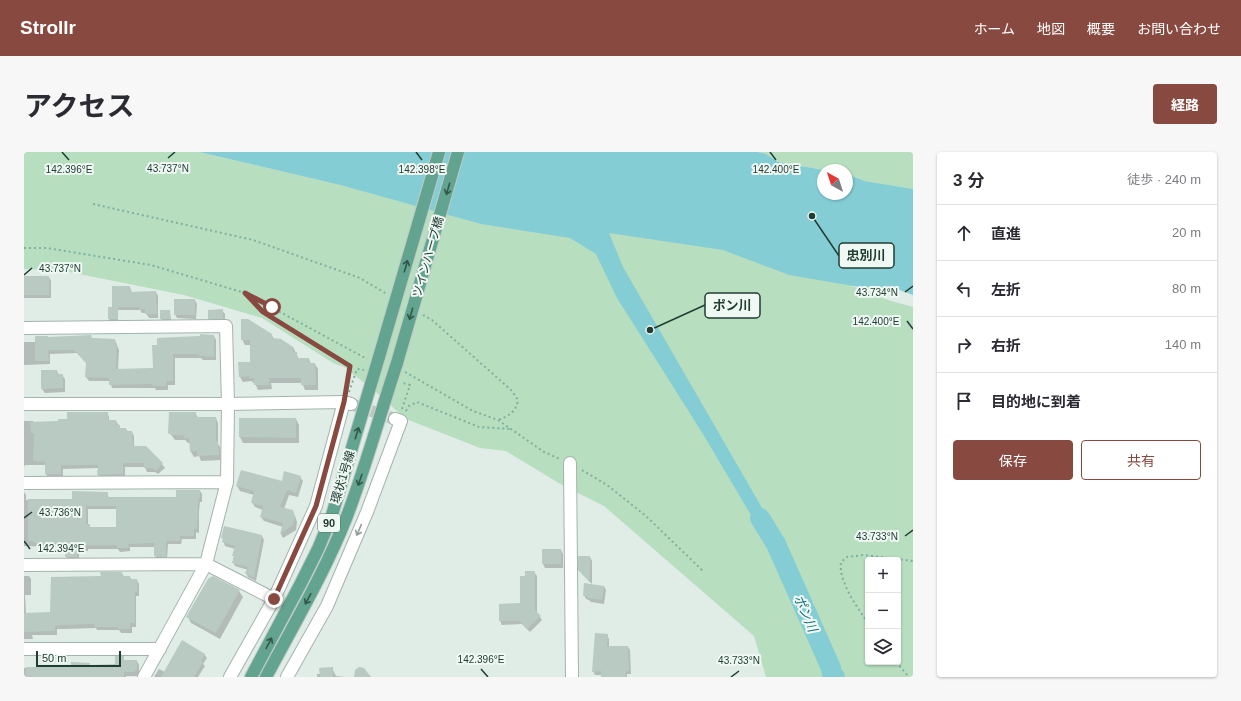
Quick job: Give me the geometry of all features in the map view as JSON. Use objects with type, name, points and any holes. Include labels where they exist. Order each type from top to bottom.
[{"type":"main road","name":"ツインハープ橋","points":[[374,358],[439,152]]},
{"type":"main road","name":"ツインハープ橋","points":[[397,363],[458,152]]},
{"type":"main road","name":"環状1号線","points":[[251,677],[301,583],[318,549],[332,515],[374,358]]},
{"type":"main road","name":"環状1号線","points":[[266,677],[314,587],[347,517],[397,363]]},
{"type":"street","points":[[24,328],[226,326],[228,404],[227,482],[206,564],[144,677]]},
{"type":"street","points":[[24,404],[347,403],[316,506],[274,599],[230,677]]},
{"type":"street","points":[[288,677],[327,606],[367,512],[398,420]]},
{"type":"street","points":[[570,463],[572,677]]},
{"type":"street","points":[[24,483],[227,482]]},
{"type":"street","points":[[24,565],[206,564],[274,599]]},
{"type":"street","points":[[24,649],[160,649]]},
{"type":"path","points":[[93,204],[253,240],[360,278],[393,297]]},
{"type":"path","points":[[24,248],[47,248],[151,265],[245,293],[374,358]]},
{"type":"path","points":[[245,293],[263,312],[350,366],[347,403]]},
{"type":"path","points":[[419,313],[432,320],[511,390],[518,400],[516,408],[507,417],[498,420]]},
{"type":"path","points":[[347,403],[357,369],[365,371]]},
{"type":"path","points":[[398,420],[410,385],[403,383]]},
{"type":"path","points":[[398,420],[409,406],[417,402],[479,427],[512,429]]},
{"type":"path","points":[[865,618],[856,605],[844,580],[840,569],[841,562],[848,557],[864,556],[913,561]]},
{"type":"path","points":[[899,665],[909,677]]},
{"type":"green space","points":[[24,152],[199,152],[340,185],[432,210],[543,152],[695,226],[891,301],[913,307],[913,677],[766,677],[754,636],[604,506],[562,485],[506,451],[480,448],[406,419],[377,393],[344,367],[333,363],[262,318],[184,295],[59,270],[24,269]]},
{"type":"green space","points":[[758,152],[913,152],[913,189],[865,181],[853,176],[853,164],[817,164],[817,169],[778,162],[766,154]]},
{"type":"water","points":[[199,152],[758,152],[766,154],[778,162],[817,169],[817,200],[853,200],[853,176],[865,181],[913,189],[913,295],[894,288],[888,292],[789,275],[723,250],[609,233],[623,267],[780,539],[768,544],[703,434],[617,298],[596,254],[570,238],[481,224],[340,185]]},
{"type":"building","points":[[24,276],[49,276],[49,295],[24,295]]},
{"type":"building","points":[[112,286],[130,286],[130,292],[156,291],[157,314],[145,314],[145,309],[139,310],[139,307],[112,307]]},
{"type":"building","points":[[174,299],[195,299],[195,315],[174,315]]},
{"type":"building","points":[[108,307],[118,307],[118,319],[108,319]]},
{"type":"building","points":[[223,309],[223,319],[208,319],[208,310]]},
{"type":"building","points":[[160,310],[170,310],[170,319],[160,319]]},
{"type":"building","points":[[241,319],[248,319],[272,334],[272,338],[281,339],[293,347],[293,352],[297,352],[297,358],[309,358],[309,363],[315,363],[316,385],[301,385],[301,378],[269,378],[269,385],[254,385],[254,378],[249,378],[249,376],[239,377],[238,362],[250,362],[250,340],[241,340]]},
{"type":"building","points":[[200,334],[214,335],[214,357],[199,356],[199,354],[173,354],[173,381],[166,381],[166,386],[153,386],[152,384],[109,385],[109,378],[85,377],[86,363],[74,350],[48,350],[49,361],[35,361],[35,336],[48,337],[91,335],[92,338],[115,339],[115,345],[117,345],[116,369],[153,368],[152,345],[157,345],[157,338],[200,336]]},
{"type":"building","points":[[41,370],[57,370],[57,374],[63,374],[63,388],[41,389]]},
{"type":"building","points":[[67,412],[108,412],[108,420],[116,420],[116,425],[120,425],[120,428],[126,428],[126,431],[132,431],[133,446],[146,446],[163,463],[156,471],[152,468],[144,468],[144,463],[123,463],[123,474],[97,475],[98,465],[61,465],[61,474],[45,474],[45,462],[33,461],[34,433],[31,433],[30,422],[58,421],[58,419],[67,419]]},
{"type":"building","points":[[169,412],[196,412],[196,417],[216,417],[216,441],[218,441],[219,455],[197,456],[197,451],[190,452],[189,438],[184,438],[184,435],[171,435],[168,433]]},
{"type":"building","points":[[239,418],[296,418],[296,438],[239,437]]},
{"type":"building","points":[[241,470],[282,481],[284,471],[301,476],[296,493],[287,490],[280,507],[293,510],[295,516],[293,525],[280,534],[283,523],[260,517],[263,506],[251,503],[254,491],[236,486]]},
{"type":"building","points":[[176,490],[200,490],[197,529],[194,529],[194,536],[180,536],[180,541],[166,541],[166,557],[154,556],[154,543],[128,544],[129,548],[117,548],[116,545],[86,545],[86,548],[77,548],[77,557],[65,557],[65,543],[34,543],[33,541],[28,541],[28,499],[72,499],[72,491],[108,492],[107,497],[176,497]],"holes":[[[86,506],[116,506],[116,527],[90,527],[90,524],[86,524]]]},
{"type":"building","points":[[224,526],[262,535],[254,578],[245,573],[248,567],[232,563],[234,556],[232,556],[235,546],[222,542],[223,538],[221,538]]},
{"type":"building","points":[[542,549],[561,549],[561,564],[542,564]]},
{"type":"building","points":[[578,556],[590,556],[590,582],[578,570]]},
{"type":"building","points":[[525,571],[535,571],[535,610],[541,616],[527,629],[519,621],[499,621],[499,604],[520,603],[520,576],[525,576]]},
{"type":"building","points":[[100,572],[122,572],[122,576],[130,576],[130,579],[137,579],[138,592],[135,592],[135,623],[130,623],[130,629],[118,629],[118,627],[94,627],[94,624],[62,625],[55,626],[55,631],[24,632],[24,613],[50,612],[51,577],[101,576]]},
{"type":"building","points":[[213,576],[240,590],[216,633],[186,617],[208,579]]},
{"type":"building","points":[[584,583],[604,586],[602,600],[583,596]]},
{"type":"building","points":[[595,633],[608,634],[607,646],[628,646],[629,671],[626,671],[626,677],[601,677],[601,671],[592,672]]},
{"type":"building","points":[[182,640],[205,654],[201,661],[203,662],[194,677],[161,677]]},
{"type":"building","points":[[115,656],[124,656],[124,660],[137,660],[137,669],[134,672],[124,672],[124,677],[26,677],[26,667],[71,665],[71,662],[90,663],[90,665],[115,664]]},
{"type":"building","points":[[333,667],[333,677],[320,677],[319,668]]},
{"type":"building","points":[[359,667],[364,668],[371,677],[354,677],[355,670]]},
{"type":"waterway","name":"ポン川","points":[[760,518],[776,544],[831,668],[832,674],[835,677]]},
{"type":"tunnel","points":[[354,405],[395,419]]},
{"type":"place","name":"忠別川","points":[[812,216]]},
{"type":"place","name":"ポン川","points":[[650,330]]},
{"type":"route","points":[[272,307],[245,293],[263,312],[350,366],[344,402],[316,506],[274,599]]}]
